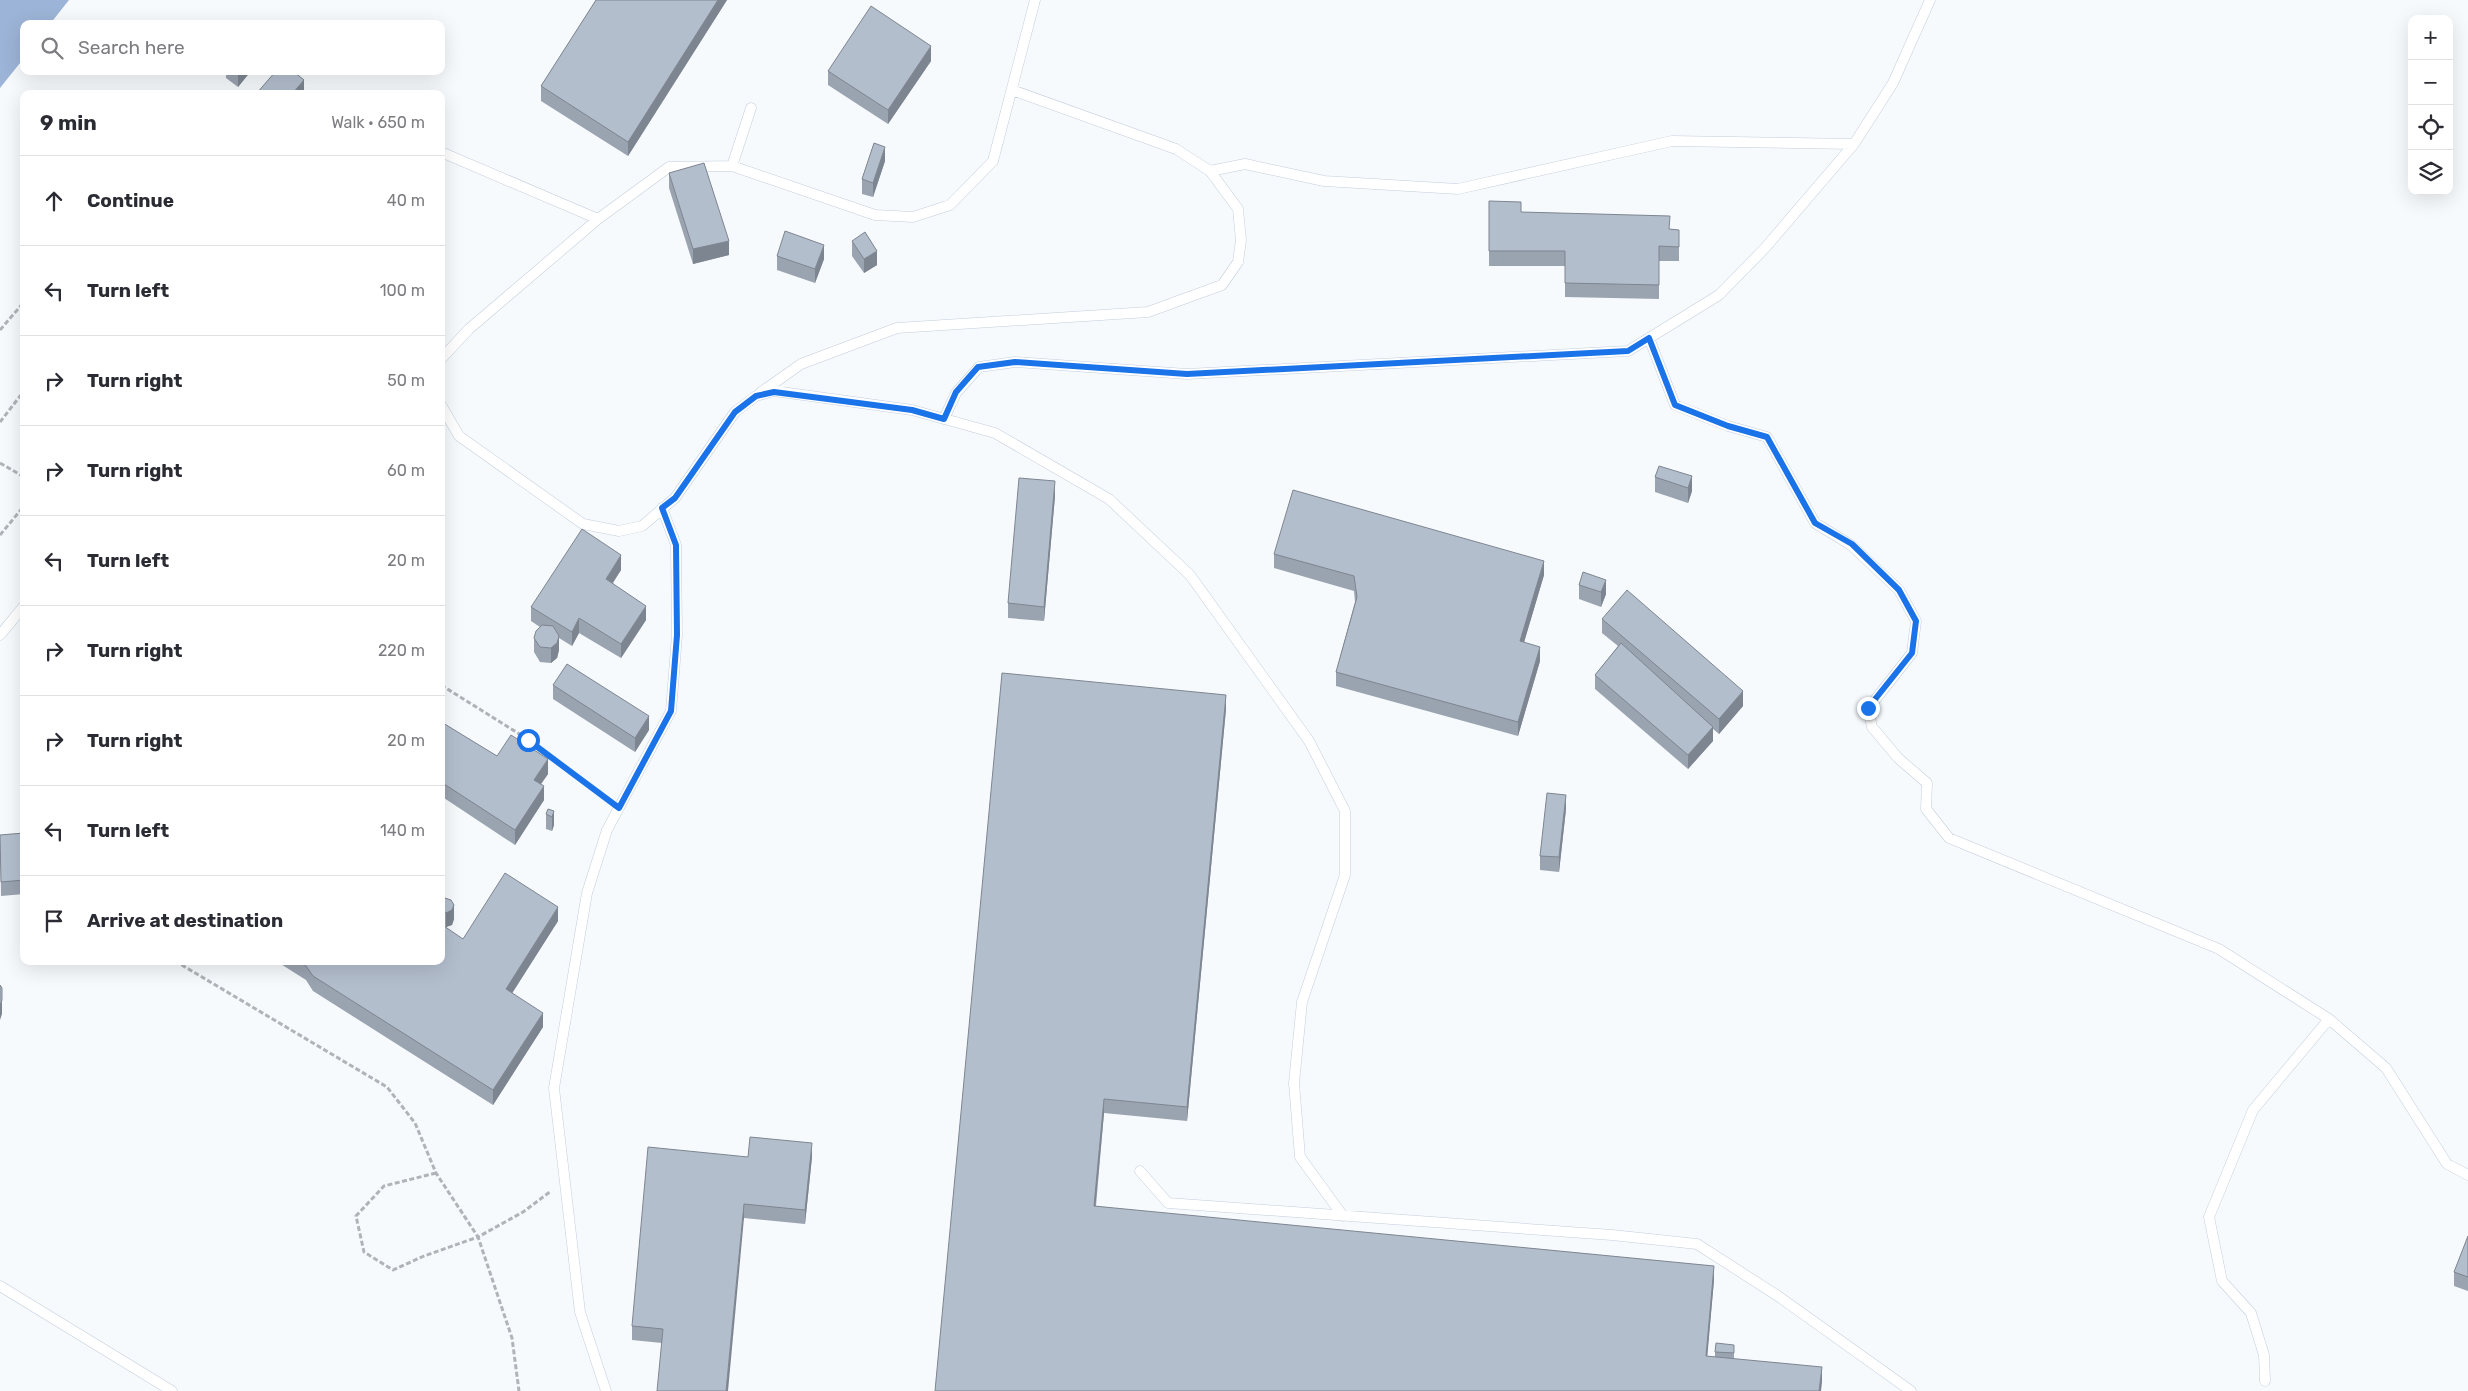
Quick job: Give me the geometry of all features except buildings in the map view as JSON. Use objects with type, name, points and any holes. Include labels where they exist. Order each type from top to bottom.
[{"type":"lane","points":[[445,355],[469,330],[598,219],[670,167],[732,166],[875,215],[913,217],[950,204],[993,161],[1035,0]]},
{"type":"lane","points":[[944,419],[956,392],[978,367],[1015,362],[1187,374],[1628,351],[1719,295],[1765,248],[1854,144],[1893,84],[1930,0]]},
{"type":"lane","points":[[445,412],[459,436],[583,524],[619,531],[642,526],[675,498],[735,412],[801,364],[897,328],[1148,312],[1195,297],[1222,285],[1238,262],[1241,240],[1238,209],[1210,171],[1176,149],[1012,90]]},
{"type":"lane","points":[[732,166],[751,108]]},
{"type":"lane","points":[[1210,171],[1245,164],[1324,180],[1458,189],[1672,141],[1854,144]]},
{"type":"lane","points":[[445,154],[598,219]]},
{"type":"lane","points":[[1649,338],[1675,405],[1728,426],[1767,437],[1815,523],[1852,544],[1899,590],[1916,621],[1912,653],[1868,708],[1872,727],[1898,758],[1927,783],[1926,809],[1949,838],[2220,949],[2329,1019],[2386,1068],[2447,1164],[2468,1175]]},
{"type":"lane","points":[[756,396],[774,392],[912,410],[995,433],[1108,499],[1190,575],[1309,741],[1345,811],[1345,875],[1302,1002],[1294,1083],[1300,1157],[1343,1216]]},
{"type":"lane","points":[[606,1391],[580,1312],[563,1182],[554,1088],[587,893],[607,830],[671,711],[677,635],[676,545],[662,508]]},
{"type":"lane","points":[[0,636],[20,611]]},
{"type":"lane","points":[[2265,1381],[2264,1355],[2251,1313],[2222,1282],[2209,1217],[2253,1110],[2329,1019]]},
{"type":"lane","points":[[1140,1171],[1168,1203],[1612,1235],[1697,1244],[1778,1296],[1911,1391]]},
{"type":"lane","points":[[0,1286],[172,1391]]},
{"type":"path","points":[[0,330],[20,307]]},
{"type":"path","points":[[0,422],[20,396]]},
{"type":"path","points":[[0,463],[20,475]]},
{"type":"path","points":[[0,535],[20,511]]},
{"type":"path","points":[[445,688],[528,740],[619,808]]},
{"type":"path","points":[[181,965],[388,1087],[415,1123],[436,1173],[478,1237],[512,1338],[519,1391]]},
{"type":"path","points":[[436,1173],[384,1186],[356,1216],[364,1252],[393,1270],[424,1256],[478,1237],[523,1212],[563,1182]]},
{"type":"water","points":[[0,0],[69,0],[53,20],[20,20],[20,63],[0,88]]},
{"type":"route","points":[[528,740],[619,808],[671,711],[677,635],[676,545],[662,508],[675,498],[735,412],[756,396],[774,392],[912,410],[944,419],[956,392],[978,367],[1015,362],[1187,374],[1628,351],[1649,338],[1675,405],[1728,426],[1767,437],[1815,523],[1852,544],[1899,590],[1916,621],[1912,653],[1868,708]]}]
